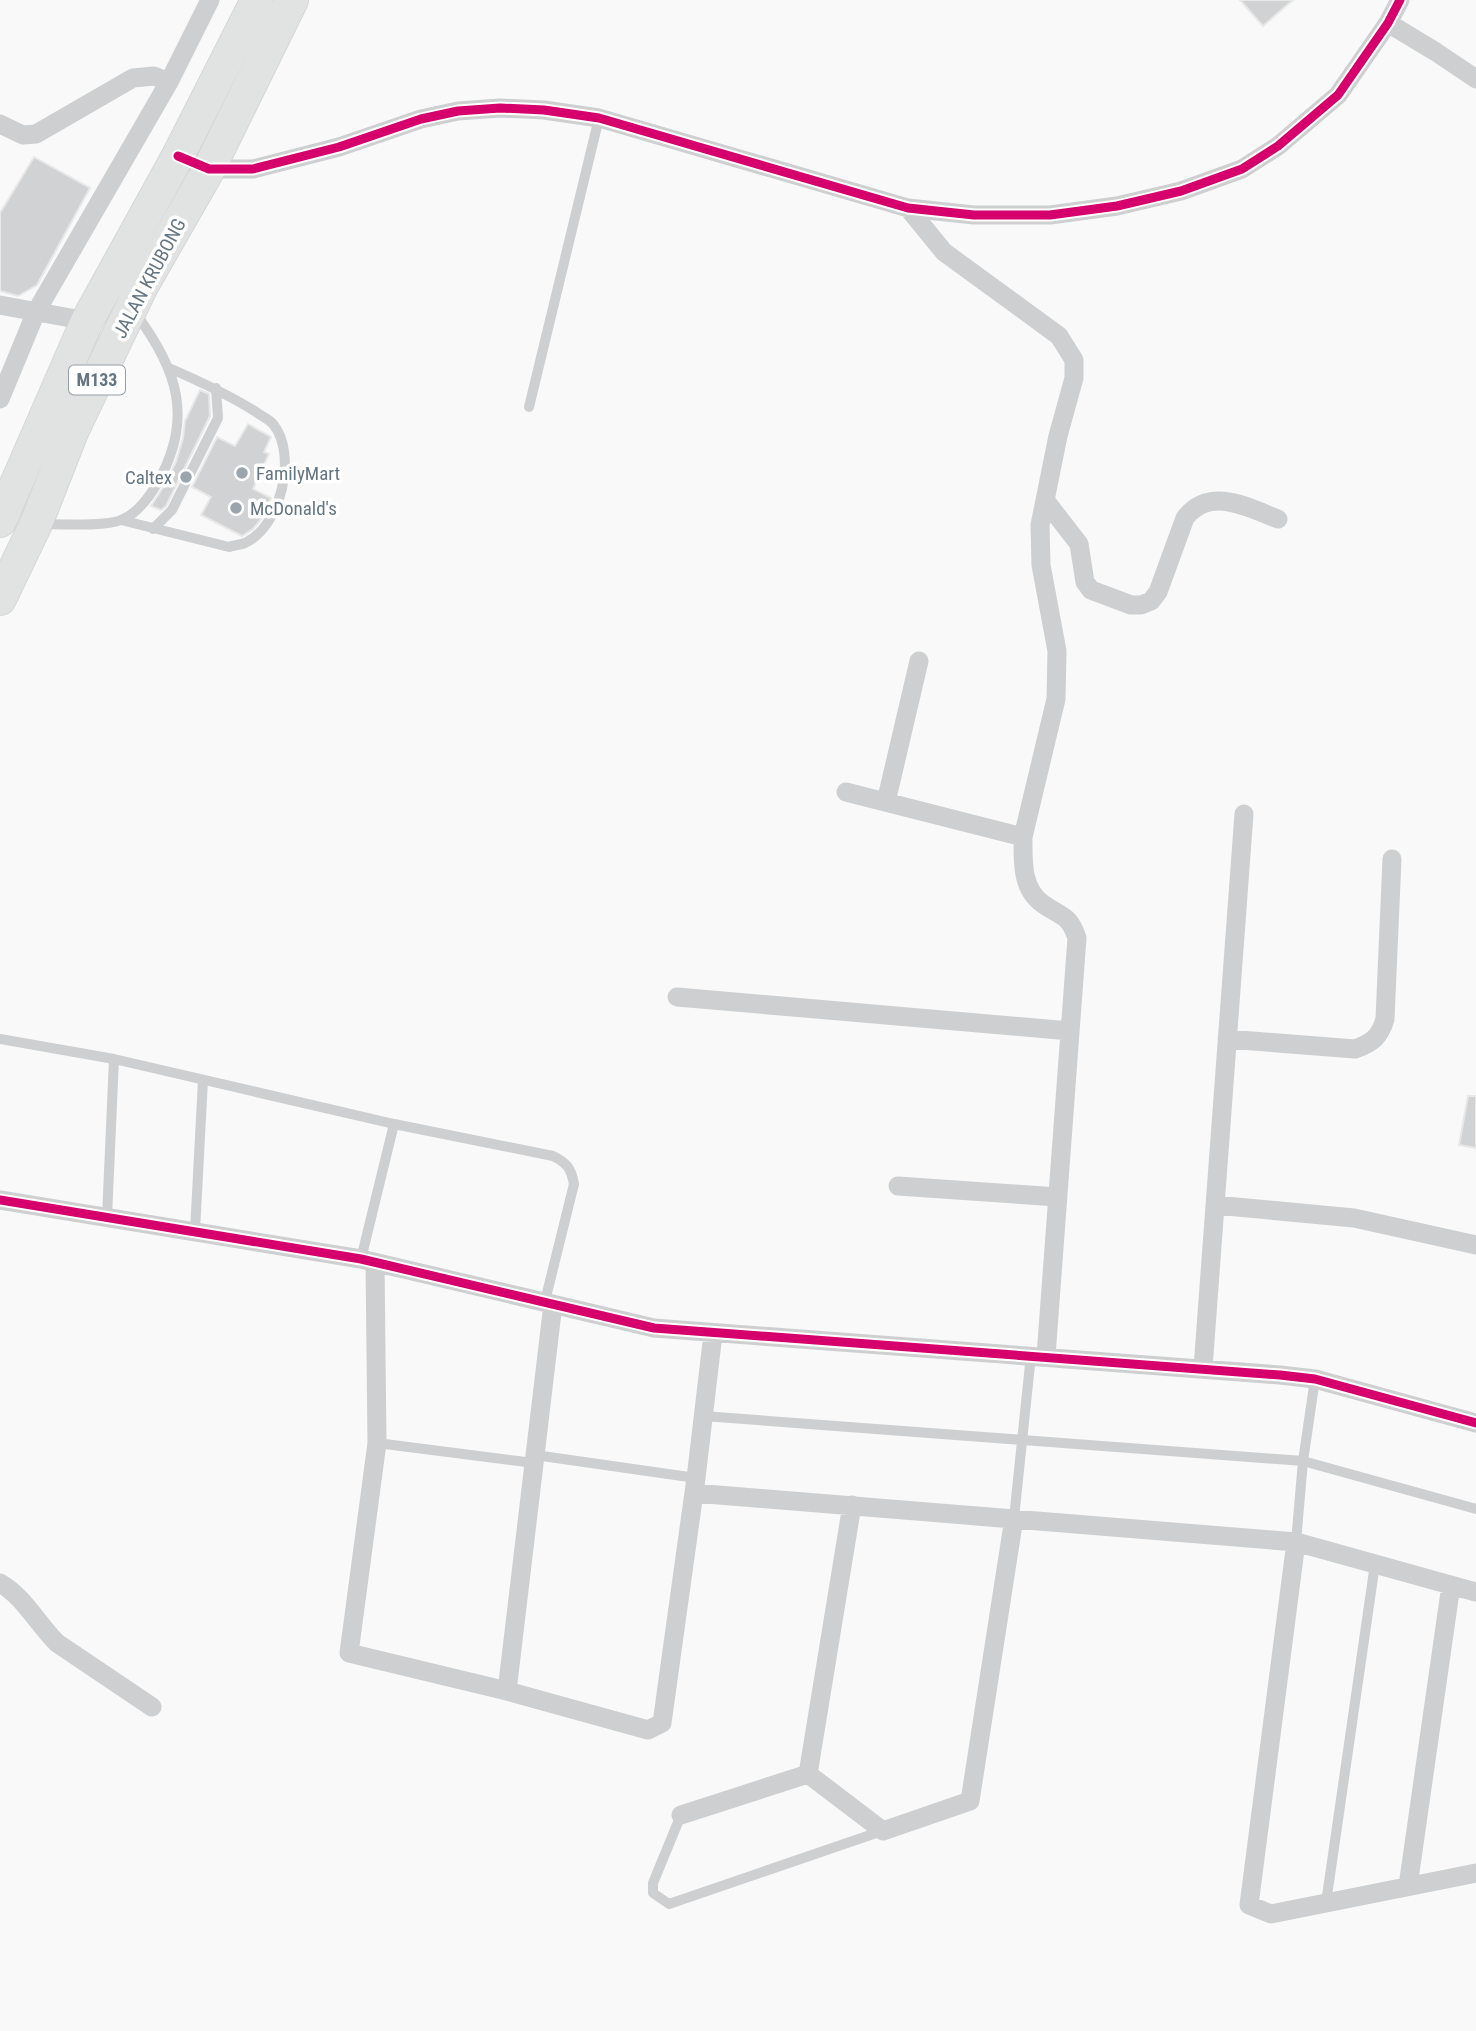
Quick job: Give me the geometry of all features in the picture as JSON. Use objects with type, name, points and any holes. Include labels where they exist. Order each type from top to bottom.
[{"type":"main road","name":"JALAN KRUBONG","points":[[0,521],[87,321],[178,156],[257,0]]},
{"type":"main road","name":"JALAN KRUBONG","points":[[0,599],[36,524],[72,432],[131,308],[209,169],[292,0]]},
{"type":"street","points":[[0,399],[36,312],[169,82],[209,0]]},
{"type":"street","points":[[178,156],[209,169],[253,169],[339,147],[421,119],[458,111],[500,108],[544,110],[599,118],[908,208],[974,215],[1063,213],[1117,206],[1181,191],[1242,169],[1289,138],[1338,95],[1388,23],[1399,0]]},
{"type":"street","points":[[1388,23],[1476,79]]},
{"type":"street","points":[[0,124],[23,135],[36,134],[133,78],[154,76],[169,82]]},
{"type":"street","points":[[908,208],[944,252],[1059,336],[1073,360],[1074,378],[1058,436],[1040,525],[1041,565],[1057,650],[1056,699],[1023,837],[1023,865],[1033,895],[1042,904],[1064,915],[1072,924],[1077,938],[1058,1197],[1039,1356]]},
{"type":"street","points":[[0,305],[87,321]]},
{"type":"street","points":[[1045,500],[1079,544],[1085,582],[1091,590],[1141,606],[1151,601],[1158,592],[1185,517],[1203,502],[1229,501],[1278,519]]},
{"type":"street","points":[[886,802],[919,661]]},
{"type":"street","points":[[846,792],[1023,837]]},
{"type":"street","points":[[1203,1368],[1244,814]]},
{"type":"street","points":[[1227,1039],[1354,1049],[1370,1044],[1381,1033],[1385,1019],[1392,859]]},
{"type":"street","points":[[677,997],[1069,1031]]},
{"type":"street","points":[[898,1186],[1058,1197]]},
{"type":"street","points":[[0,1200],[368,1261],[654,1328],[1203,1368],[1315,1379],[1476,1423]]},
{"type":"street","points":[[1215,1205],[1354,1218],[1476,1245]]},
{"type":"street","points":[[368,1261],[377,1443],[349,1653],[508,1691],[648,1730],[662,1723],[713,1334]]},
{"type":"street","points":[[508,1691],[535,1459],[549,1303]]},
{"type":"street","points":[[695,1485],[852,1505],[1296,1542],[1476,1592]]},
{"type":"street","points":[[808,1774],[852,1505]]},
{"type":"street","points":[[808,1774],[883,1831],[970,1801],[1014,1518]]},
{"type":"street","points":[[1296,1542],[1249,1905],[1271,1914],[1476,1873]]},
{"type":"street","points":[[0,1583],[21,1600],[57,1643],[152,1707]]},
{"type":"street","points":[[1408,1886],[1451,1585]]},
{"type":"street","points":[[681,1815],[808,1774]]},
{"type":"lane","points":[[529,407],[599,118]]},
{"type":"lane","points":[[121,520],[149,499],[169,463],[178,401],[169,368],[156,342],[131,308]]},
{"type":"lane","points":[[36,524],[87,524],[121,520],[229,547],[246,542],[267,524],[280,500],[284,476],[284,452],[281,438],[273,423],[216,388],[169,368]]},
{"type":"lane","points":[[153,529],[172,510],[218,418],[216,388]]},
{"type":"lane","points":[[0,1039],[114,1059],[394,1124],[553,1156],[566,1162],[574,1184],[549,1303]]},
{"type":"lane","points":[[107,1217],[114,1059]]},
{"type":"lane","points":[[195,1231],[203,1080]]},
{"type":"lane","points":[[368,1261],[394,1124]]},
{"type":"lane","points":[[1014,1518],[1024,1438],[1039,1356]]},
{"type":"lane","points":[[1296,1542],[1303,1461],[1315,1379]]},
{"type":"lane","points":[[703,1416],[1303,1461],[1476,1509]]},
{"type":"lane","points":[[377,1443],[535,1459],[695,1485]]},
{"type":"lane","points":[[1326,1904],[1375,1564]]},
{"type":"lane","points":[[681,1815],[653,1883],[653,1893],[669,1904],[883,1831]]},
{"type":"building","points":[[1240,0],[1293,0],[1263,26]]},
{"type":"building","points":[[34,157],[90,188],[37,285],[18,296],[0,291],[0,213]]},
{"type":"building","points":[[200,390],[209,394],[210,416],[166,506],[161,510],[151,506],[176,462],[185,421]]},
{"type":"building","points":[[248,424],[271,437],[264,452],[269,454],[253,489],[271,498],[262,518],[253,529],[242,536],[201,515],[211,497],[192,487],[217,437],[235,446]]},
{"type":"building","points":[[1468,1096],[1476,1096],[1476,1148],[1459,1145]]},
{"type":"cycle path","points":[[178,156],[209,169],[253,169],[339,147],[421,119],[458,111],[500,108],[544,110],[599,118],[908,208],[974,215],[1050,215],[1117,206],[1181,191],[1242,169],[1278,146],[1338,95],[1388,23],[1400,0]]},
{"type":"cycle path","points":[[0,1200],[361,1259],[654,1328],[1315,1379],[1476,1423]]},
{"type":"place","name":"FamilyMart","points":[[242,473]]},
{"type":"place","name":"Caltex","points":[[186,477]]},
{"type":"place","name":"McDonald's","points":[[236,508]]}]
